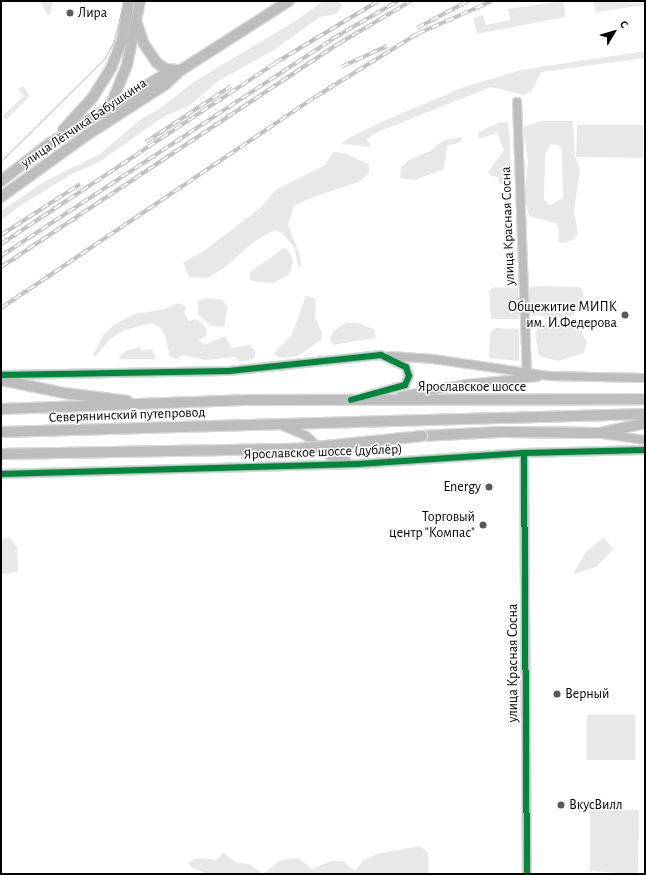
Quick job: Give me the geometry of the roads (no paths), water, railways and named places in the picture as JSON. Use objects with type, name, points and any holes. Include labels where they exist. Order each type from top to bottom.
[{"type":"main road","points":[[50,143],[88,102],[110,70],[122,41],[130,1]]},
{"type":"main road","points":[[87,135],[110,106],[125,71],[137,22],[140,1]]},
{"type":"main road","name":"улица Лётчика Бабушкина","points":[[1,197],[87,135],[166,84],[181,70],[288,1]]},
{"type":"main road","points":[[137,22],[144,44],[157,63],[166,69],[181,70]]},
{"type":"main road","name":"улица Лётчика Бабушкина","points":[[1,181],[50,143],[162,76],[181,70]]},
{"type":"main road","points":[[1,380],[64,393],[111,398],[143,404]]},
{"type":"main road","name":"Ярославское шоссе","points":[[250,400],[376,401],[645,399]]},
{"type":"main road","name":"Северянинский путепровод","points":[[1,409],[250,400]]},
{"type":"main road","name":"Ярославское шоссе","points":[[253,425],[645,414]]},
{"type":"main road","points":[[1,454],[296,449],[422,436],[500,432],[600,433],[645,423]]},
{"type":"main road","name":"Северянинский путепровод","points":[[1,432],[253,425]]},
{"type":"street","name":"улица Красная Сосна","points":[[517,102],[527,372]]},
{"type":"street","points":[[351,400],[405,385],[409,376],[406,367],[381,355]]},
{"type":"street","points":[[1,375],[229,371],[381,355],[427,358],[549,376]]},
{"type":"street","points":[[376,401],[466,384],[549,376],[645,378]]},
{"type":"street","points":[[276,425],[306,436],[331,457],[358,464]]},
{"type":"street","points":[[600,433],[645,440]]},
{"type":"street","name":"Ярославское шоссе (дублёр)","points":[[1,474],[358,464],[524,453],[645,450]]},
{"type":"street","name":"улица Красная Сосна","points":[[524,453],[527,874]]},
{"type":"tram line","points":[[1,161],[104,59],[114,41],[124,1]]},
{"type":"railway","points":[[1,244],[275,63],[378,1]]},
{"type":"railway","points":[[1,256],[332,39],[398,1]]},
{"type":"railway","points":[[1,267],[338,44],[411,1]]},
{"type":"railway","points":[[417,28],[468,1]]},
{"type":"railway","points":[[1,308],[315,97],[417,34],[492,1]]},
{"type":"railway","points":[[341,67],[387,46]]},
{"type":"railway","points":[[146,142],[231,86]]},
{"type":"railway","points":[[1,235],[80,184]]},
{"type":"place","name":"Лира","points":[[70,13]]},
{"type":"place","name":"Общежитие МИПК им. И.Федерова","points":[[625,315]]},
{"type":"place","name":"Energy","points":[[489,487]]},
{"type":"place","name":"Торговый центр \"Компас\"","points":[[483,525]]},
{"type":"place","name":"Верный","points":[[557,694]]},
{"type":"place","name":"ВкусВилл","points":[[561,805]]}]
